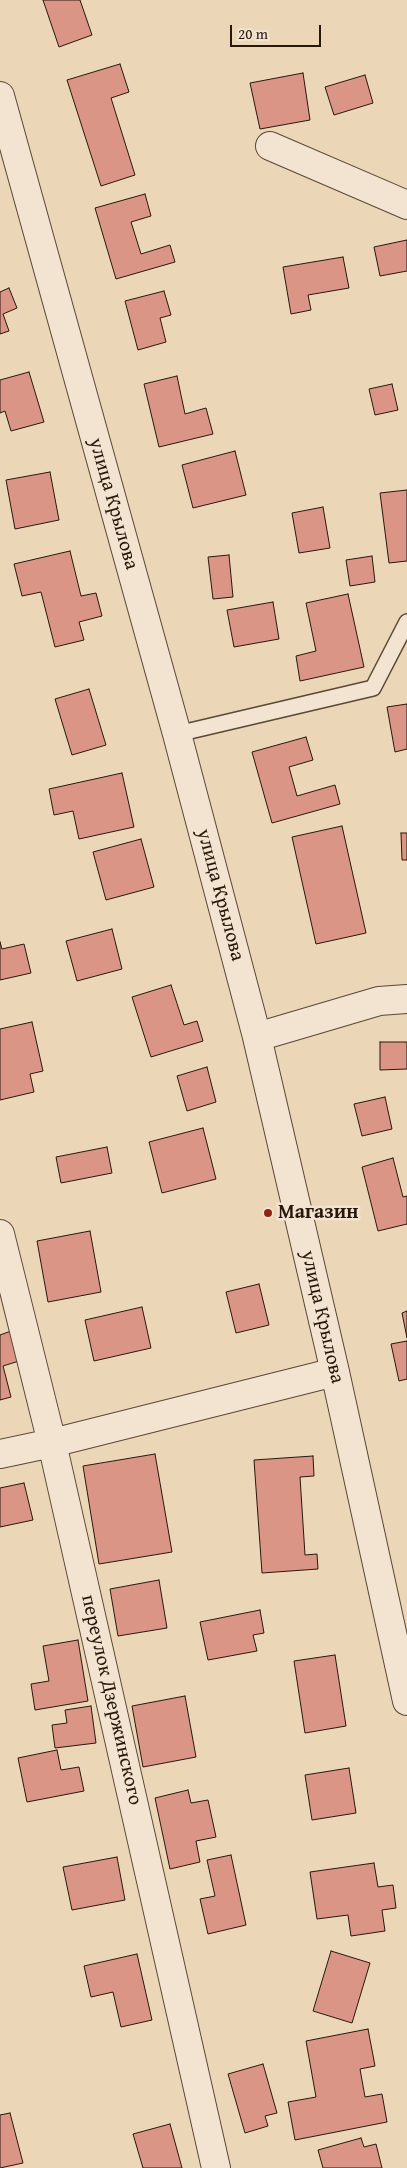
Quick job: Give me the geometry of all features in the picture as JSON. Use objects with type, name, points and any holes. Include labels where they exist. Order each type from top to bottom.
[{"type":"street","name":"улица Крылова","points":[[0,96],[177,734],[257,1037],[335,1372],[407,1702]]},
{"type":"street","points":[[270,146],[407,205]]},
{"type":"street","points":[[257,1037],[379,1001],[407,999]]},
{"type":"street","name":"переулок Дзержинского","points":[[0,1234],[52,1443],[216,2168]]},
{"type":"street","points":[[0,1454],[52,1443],[335,1372]]},
{"type":"lane","points":[[177,734],[373,688],[407,622]]},
{"type":"building","points":[[43,0],[80,0],[92,35],[59,47]]},
{"type":"building","points":[[120,64],[129,92],[111,98],[135,175],[101,186],[67,80]]},
{"type":"building","points":[[303,73],[310,120],[260,129],[250,83]]},
{"type":"building","points":[[365,75],[373,103],[334,115],[325,87]]},
{"type":"building","points":[[145,194],[151,216],[131,222],[141,254],[170,245],[175,262],[116,279],[95,208]]},
{"type":"building","points":[[407,240],[407,271],[380,276],[374,247]]},
{"type":"building","points":[[343,257],[349,288],[308,295],[311,310],[291,314],[283,267]]},
{"type":"building","points":[[9,288],[17,308],[3,314],[9,331],[0,334],[0,292]]},
{"type":"building","points":[[164,291],[171,315],[160,318],[166,342],[138,350],[125,301]]},
{"type":"building","points":[[29,372],[44,422],[11,431],[5,411],[0,413],[0,380]]},
{"type":"building","points":[[177,376],[185,414],[206,408],[213,434],[159,447],[144,384]]},
{"type":"building","points":[[392,384],[398,410],[375,415],[369,389]]},
{"type":"building","points":[[235,451],[246,495],[193,508],[182,465]]},
{"type":"building","points":[[50,472],[59,520],[15,529],[6,480]]},
{"type":"building","points":[[407,490],[407,561],[389,563],[380,493]]},
{"type":"building","points":[[323,507],[330,548],[299,553],[292,513]]},
{"type":"building","points":[[70,551],[81,596],[96,593],[102,616],[79,622],[84,640],[55,647],[41,592],[22,596],[14,564]]},
{"type":"building","points":[[229,555],[233,597],[213,599],[208,557]]},
{"type":"building","points":[[372,556],[375,582],[350,586],[346,560]]},
{"type":"building","points":[[348,594],[364,667],[300,681],[296,656],[316,651],[306,603]]},
{"type":"building","points":[[273,602],[279,639],[234,647],[227,610]]},
{"type":"building","points":[[89,689],[106,745],[72,755],[55,699]]},
{"type":"building","points":[[407,704],[407,749],[395,752],[387,707]]},
{"type":"building","points":[[306,737],[313,760],[289,767],[297,796],[335,785],[340,804],[272,823],[252,752]]},
{"type":"building","points":[[122,773],[134,827],[79,839],[73,811],[54,815],[49,789]]},
{"type":"building","points":[[342,826],[366,933],[316,944],[292,837]]},
{"type":"building","points":[[401,833],[407,833],[407,860],[402,860]]},
{"type":"building","points":[[141,839],[154,887],[106,900],[93,852]]},
{"type":"building","points":[[112,929],[122,969],[77,981],[66,941]]},
{"type":"building","points":[[0,942],[2,949],[24,944],[31,973],[0,980]]},
{"type":"building","points":[[171,985],[184,1025],[197,1021],[203,1041],[151,1057],[132,997]]},
{"type":"building","points":[[32,1022],[43,1071],[30,1074],[34,1092],[0,1100],[0,1029]]},
{"type":"building","points":[[380,1042],[407,1042],[407,1069],[380,1070]]},
{"type":"building","points":[[207,1067],[216,1102],[187,1111],[177,1076]]},
{"type":"building","points":[[385,1097],[392,1129],[362,1136],[354,1104]]},
{"type":"building","points":[[203,1128],[216,1179],[162,1193],[149,1142]]},
{"type":"building","points":[[107,1147],[112,1173],[61,1183],[56,1157]]},
{"type":"building","points":[[393,1158],[403,1197],[407,1196],[407,1224],[378,1231],[362,1167]]},
{"type":"building","points":[[90,1231],[101,1292],[48,1302],[37,1241]]},
{"type":"building","points":[[259,1284],[269,1325],[236,1333],[226,1292]]},
{"type":"building","points":[[142,1307],[151,1348],[94,1361],[85,1320]]},
{"type":"building","points":[[407,1311],[407,1338],[402,1313]]},
{"type":"building","points":[[11,1331],[19,1361],[3,1366],[11,1397],[0,1400],[0,1335]]},
{"type":"building","points":[[407,1341],[407,1379],[399,1381],[391,1344]]},
{"type":"building","points":[[155,1454],[172,1552],[99,1564],[83,1466]]},
{"type":"building","points":[[313,1456],[314,1476],[300,1477],[305,1555],[317,1554],[318,1569],[262,1573],[254,1460]]},
{"type":"building","points":[[24,1483],[33,1520],[0,1527],[0,1488]]},
{"type":"building","points":[[159,1580],[167,1628],[118,1636],[110,1589]]},
{"type":"building","points":[[260,1610],[264,1633],[253,1635],[257,1651],[208,1660],[200,1622]]},
{"type":"building","points":[[78,1640],[88,1701],[35,1710],[31,1684],[49,1681],[43,1646]]},
{"type":"building","points":[[335,1655],[346,1726],[305,1733],[294,1661]]},
{"type":"building","points":[[185,1696],[196,1757],[143,1767],[132,1706]]},
{"type":"building","points":[[91,1706],[96,1743],[55,1748],[52,1725],[67,1723],[65,1710]]},
{"type":"building","points":[[57,1750],[61,1770],[79,1767],[84,1791],[27,1802],[18,1758]]},
{"type":"building","points":[[349,1768],[356,1813],[312,1820],[305,1775]]},
{"type":"building","points":[[188,1790],[191,1803],[208,1800],[216,1837],[196,1841],[200,1862],[170,1869],[155,1798]]},
{"type":"building","points":[[231,1855],[246,1925],[208,1934],[200,1899],[215,1896],[207,1860]]},
{"type":"building","points":[[117,1857],[125,1900],[72,1910],[63,1867]]},
{"type":"building","points":[[374,1863],[378,1887],[393,1885],[396,1908],[382,1910],[385,1931],[351,1936],[348,1915],[317,1919],[310,1872]]},
{"type":"building","points":[[331,1951],[370,1963],[352,2023],[313,2011]]},
{"type":"building","points":[[137,1954],[152,2020],[121,2027],[113,1992],[91,1997],[84,1966]]},
{"type":"building","points":[[368,2029],[375,2066],[360,2069],[365,2097],[382,2094],[387,2122],[295,2140],[288,2102],[316,2097],[306,2041]]},
{"type":"building","points":[[263,2064],[277,2113],[265,2116],[268,2126],[245,2133],[228,2074]]},
{"type":"building","points":[[10,2113],[23,2163],[0,2168],[0,2115]]},
{"type":"building","points":[[170,2124],[182,2168],[143,2168],[133,2134]]},
{"type":"building","points":[[361,2138],[364,2147],[376,2144],[382,2168],[323,2168],[318,2150]]},
{"type":"place","name":"Магазин","points":[[268,1213]]}]
